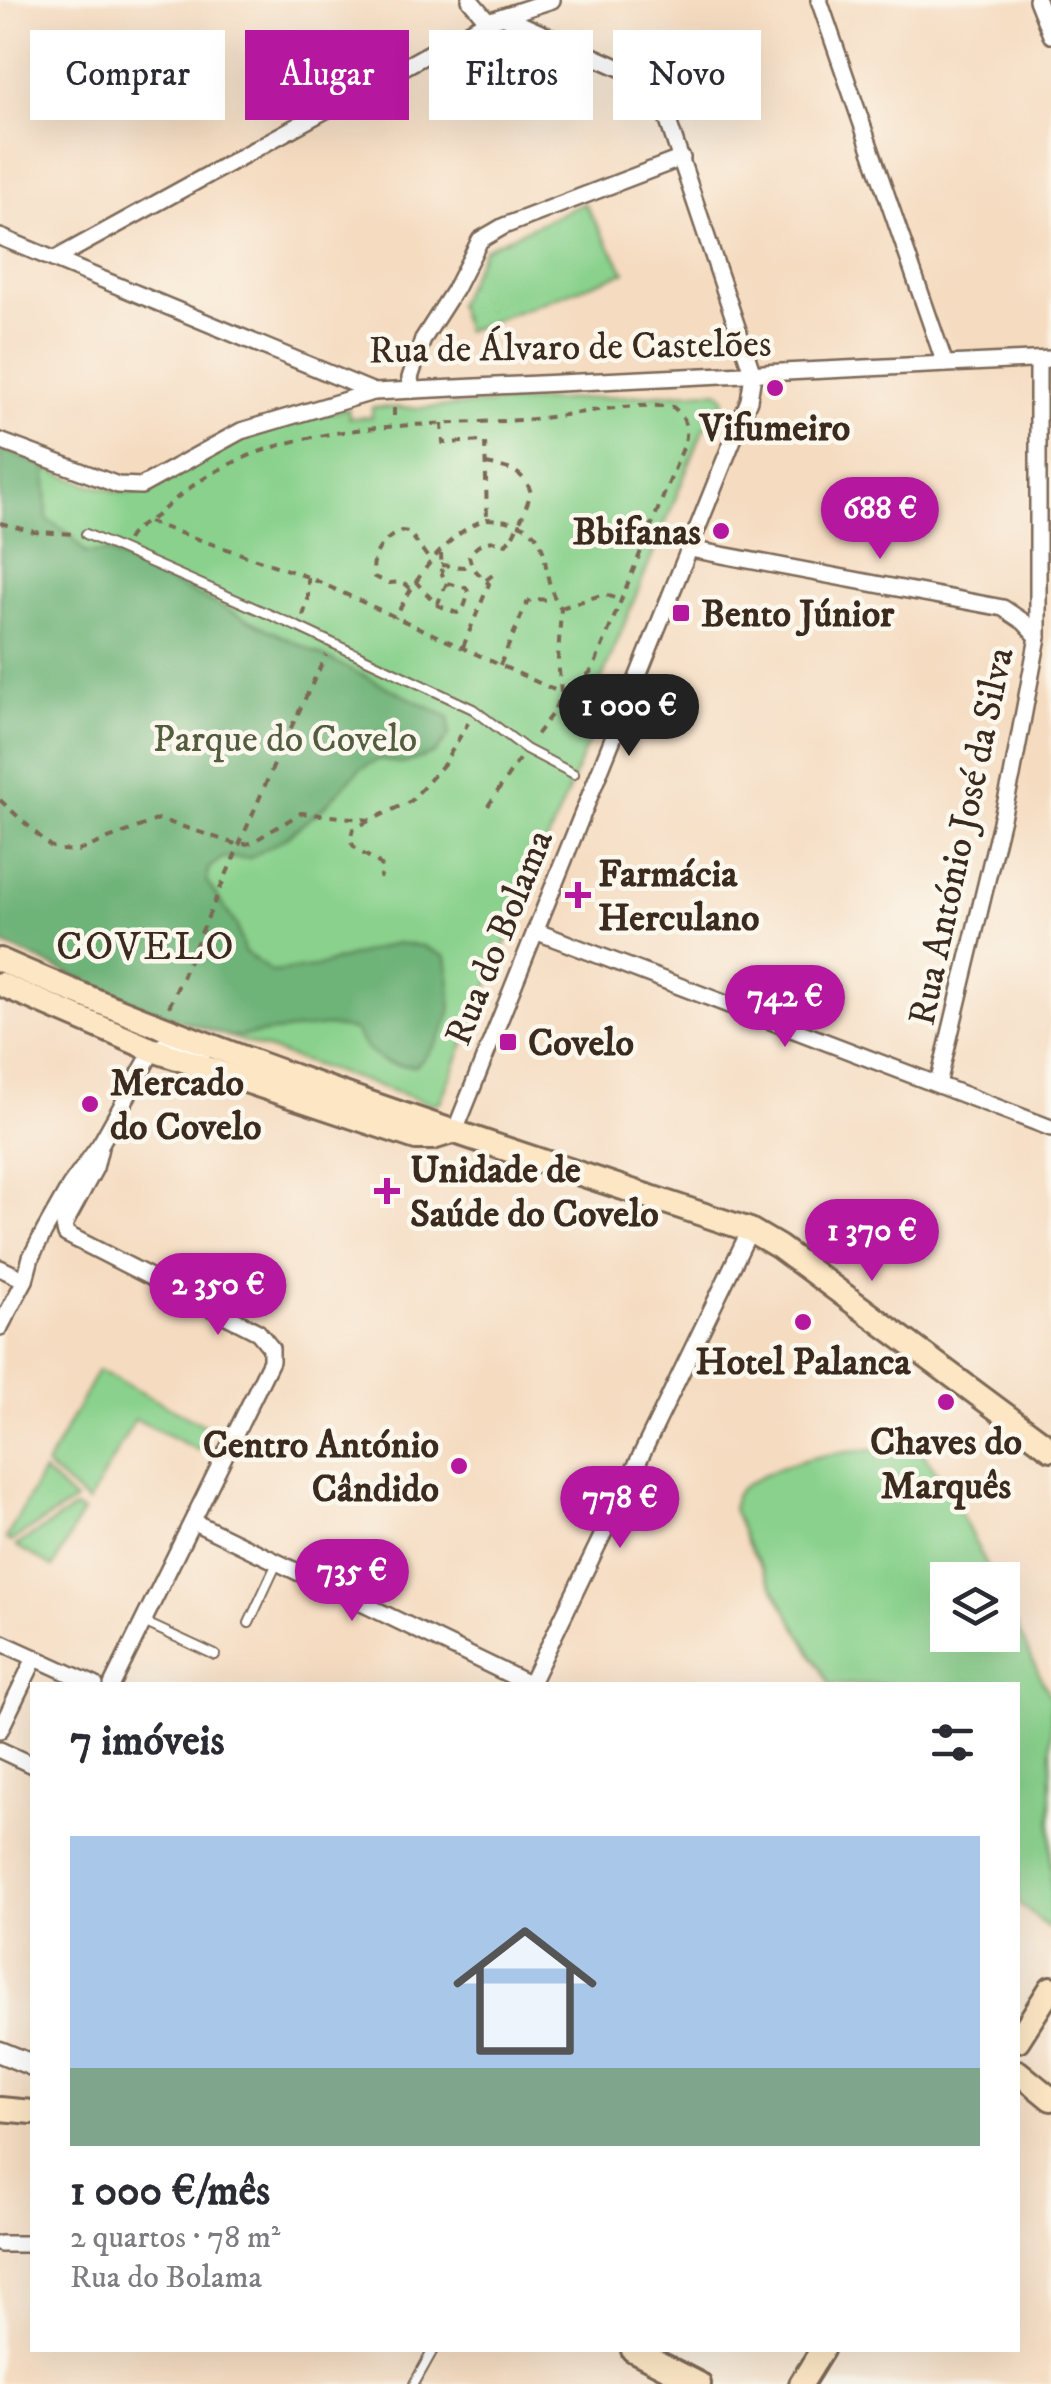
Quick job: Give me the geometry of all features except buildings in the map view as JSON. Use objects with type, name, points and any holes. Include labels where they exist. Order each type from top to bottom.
[{"type":"main road","points":[[0,960],[123,1014],[216,1048],[750,1230],[1051,1448]]},
{"type":"main road","points":[[0,984],[153,1050],[416,1138],[433,1138],[454,1131]]},
{"type":"main road","points":[[963,1384],[992,1386],[1051,1430]]},
{"type":"main road","points":[[1020,2037],[1051,1988]]},
{"type":"main road","points":[[1020,2074],[1051,2099]]},
{"type":"main road","points":[[0,2109],[30,2112]]},
{"type":"main road","points":[[638,2352],[699,2384]]},
{"type":"main road","points":[[800,2384],[821,2352]]},
{"type":"street","points":[[470,0],[496,19],[651,83],[663,103],[753,376]]},
{"type":"street","points":[[55,259],[496,19],[552,0]]},
{"type":"street","points":[[819,0],[945,364]]},
{"type":"street","points":[[1036,0],[1051,35]]},
{"type":"street","points":[[412,390],[410,378],[415,356],[480,240],[504,226],[682,158]]},
{"type":"street","name":"Rua de Álvaro de Castelões","points":[[0,237],[374,392],[1045,359]]},
{"type":"street","name":"Rua António José da Silva","points":[[938,1084],[1012,776],[1038,637],[1045,359]]},
{"type":"street","name":"Rua do Bolama","points":[[454,1131],[690,549],[748,400],[753,376]]},
{"type":"street","points":[[0,441],[118,485],[142,486],[241,431],[374,392]]},
{"type":"street","points":[[690,549],[1003,608],[1038,637]]},
{"type":"street","points":[[536,931],[1051,1128]]},
{"type":"street","points":[[0,1328],[44,1232],[101,1143],[153,1050],[166,1044],[203,1053],[216,1048]]},
{"type":"street","points":[[101,1143],[95,1168],[64,1226],[66,1234],[258,1332],[271,1348],[271,1361],[114,1682]]},
{"type":"street","points":[[532,1682],[750,1230]]},
{"type":"street","points":[[0,1268],[25,1280]]},
{"type":"street","points":[[194,1522],[525,1682]]},
{"type":"street","points":[[0,1642],[88,1682]]},
{"type":"street","points":[[0,1730],[34,1658]]},
{"type":"street","points":[[0,1750],[30,1764]]},
{"type":"street","points":[[0,2052],[30,2064]]},
{"type":"street","points":[[0,2244],[30,2244]]},
{"type":"lane","points":[[86,534],[473,709],[526,748],[574,774]]},
{"type":"lane","points":[[249,1623],[277,1563]]},
{"type":"lane","points":[[144,1622],[216,1655]]},
{"type":"lane","points":[[414,2384],[432,2352]]},
{"type":"path","points":[[124,550],[130,533],[186,488],[260,452],[342,430],[394,424],[522,420],[665,406],[680,412],[687,430],[593,669],[576,687],[561,693],[308,577],[148,522]]},
{"type":"path","points":[[394,408],[394,424]]},
{"type":"path","points":[[442,422],[443,442],[486,441],[487,518]]},
{"type":"path","points":[[486,464],[515,470],[524,476],[531,493],[505,553]]},
{"type":"path","points":[[396,618],[415,581],[465,531],[487,518],[506,520],[533,532],[546,556],[554,600],[562,608],[558,658],[561,693],[554,711],[488,806]]},
{"type":"path","points":[[0,523],[34,532],[86,534]]},
{"type":"path","points":[[410,588],[402,582],[390,584],[374,577],[373,564],[384,541],[401,530],[409,532],[432,563]]},
{"type":"path","points":[[462,649],[488,589],[469,556],[490,541],[506,544]]},
{"type":"path","points":[[437,605],[447,582],[441,553]]},
{"type":"path","points":[[441,565],[464,567],[469,562]]},
{"type":"path","points":[[486,580],[494,574]]},
{"type":"path","points":[[298,627],[307,607],[308,577]]},
{"type":"path","points":[[415,581],[437,605],[451,612],[463,610],[469,594],[466,588],[447,582]]},
{"type":"path","points":[[562,608],[604,594],[621,600]]},
{"type":"path","points":[[500,665],[527,603],[532,599],[554,600]]},
{"type":"path","points":[[165,1016],[279,753],[332,643]]},
{"type":"path","points":[[380,879],[380,864],[358,851],[350,840],[353,829],[410,802],[444,764],[473,709]]},
{"type":"path","points":[[0,800],[50,846],[78,851],[159,819],[239,846],[252,843],[301,813],[371,820]]},
{"type":"green space","points":[[584,203],[625,272],[465,331],[457,304],[484,249]]},
{"type":"green space","name":"Parque do Covelo","points":[[713,391],[725,398],[718,422],[704,428],[584,723],[594,728],[440,1102],[432,1104],[158,1013],[0,449],[75,480],[134,492],[150,490],[247,435],[348,408],[349,418],[372,417],[372,407],[419,408]]},
{"type":"green space","points":[[0,449],[46,466],[47,519],[71,535],[85,553],[108,552],[449,717],[449,735],[436,753],[403,764],[380,759],[360,769],[324,807],[285,838],[250,858],[222,858],[208,869],[207,882],[237,926],[244,951],[272,972],[315,967],[396,943],[423,946],[446,957],[451,991],[449,1017],[438,1040],[416,1066],[379,1059],[354,1030],[327,1026],[230,1037],[158,1013],[0,943]]},
{"type":"green space","points":[[98,1370],[208,1427],[198,1450],[135,1419],[88,1503],[46,1466]]},
{"type":"green space","points":[[919,1448],[946,1485],[985,1562],[930,1562],[930,1652],[1020,1652],[1020,1634],[1051,1699],[1051,1930],[1020,1905],[1020,1682],[828,1682],[745,1539],[733,1508],[740,1489],[782,1467],[849,1452]]},
{"type":"green space","points":[[43,1471],[75,1501],[10,1542],[6,1539]]},
{"type":"green space","points":[[75,1508],[83,1512],[53,1567],[16,1546]]},
{"type":"place","name":"Vifumeiro","points":[[775,388]]},
{"type":"place","name":"Bbifanas","points":[[721,531]]},
{"type":"place","name":"Bento Júnior","points":[[681,613]]},
{"type":"place","name":"Farmácia Herculano","points":[[578,895]]},
{"type":"place","name":"Covelo","points":[[508,1042]]},
{"type":"place","name":"Mercado do Covelo","points":[[90,1104]]},
{"type":"place","name":"Unidade de Saúde do Covelo","points":[[387,1191]]},
{"type":"place","name":"Hotel Palanca","points":[[803,1322]]},
{"type":"place","name":"Chaves do Marquês","points":[[946,1402]]},
{"type":"place","name":"Centro António Cândido","points":[[459,1466]]},
{"type":"district","name":"COVELO","points":[[146,945]]}]
